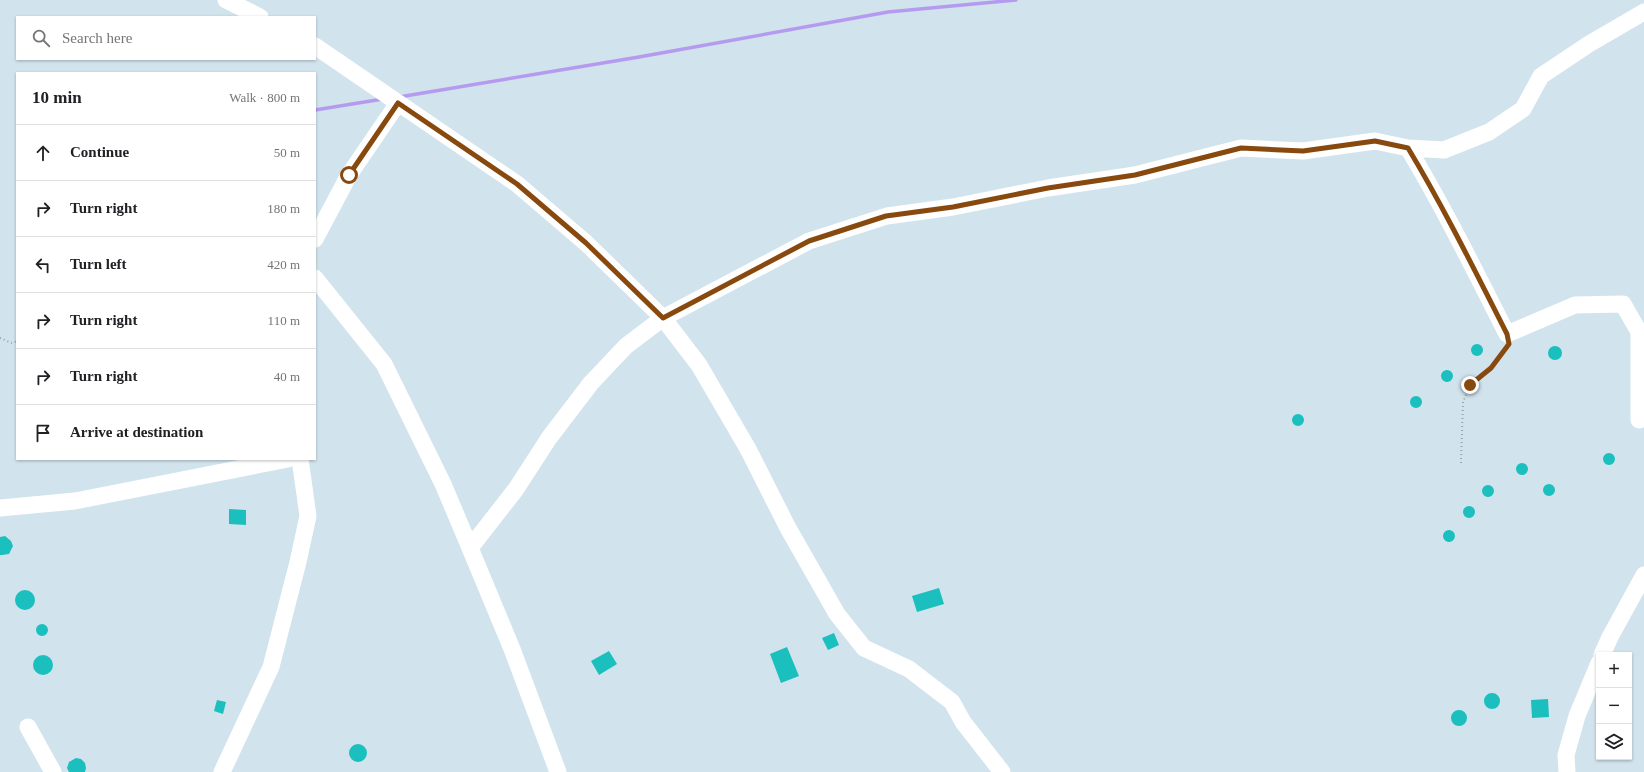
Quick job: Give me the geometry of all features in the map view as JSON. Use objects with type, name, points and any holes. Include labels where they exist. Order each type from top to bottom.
[{"type":"street","points":[[226,0],[258,16]]},
{"type":"street","points":[[470,548],[516,489],[549,438],[591,383],[626,346],[663,318],[809,241],[886,216],[953,207],[1048,188],[1135,175],[1241,148],[1303,151],[1375,141],[1408,148],[1444,150],[1489,132],[1523,109],[1541,76],[1589,44],[1644,12]]},
{"type":"street","points":[[316,47],[517,184],[586,243],[663,318],[699,365],[748,449],[788,528],[837,614],[864,648],[909,669],[952,702],[963,722],[1002,772]]},
{"type":"street","points":[[316,237],[349,175],[398,103]]},
{"type":"street","points":[[1408,148],[1441,205],[1507,334],[1575,305],[1623,304],[1638,332],[1639,420]]},
{"type":"street","points":[[316,279],[384,364],[440,477],[512,649],[558,772]]},
{"type":"street","points":[[0,508],[75,501],[283,460]]},
{"type":"street","points":[[222,772],[271,667],[298,562],[308,516],[300,460]]},
{"type":"street","points":[[1603,652],[1644,575]]},
{"type":"street","points":[[1567,772],[1566,755],[1577,716],[1596,670]]},
{"type":"street","points":[[28,727],[53,772]]},
{"type":"path","points":[[1461,463],[1463,402],[1470,385],[1491,368],[1509,344],[1507,334]]},
{"type":"path","points":[[0,338],[12,343],[16,341]]},
{"type":"building","points":[[1477,344],[1481,346],[1483,350],[1481,354],[1477,356],[1473,354],[1471,350],[1473,346]]},
{"type":"building","points":[[1552,346],[1558,346],[1562,350],[1562,356],[1558,360],[1552,360],[1548,356],[1548,350]]},
{"type":"building","points":[[1447,370],[1451,372],[1453,376],[1451,380],[1447,382],[1443,380],[1441,376],[1443,372]]},
{"type":"building","points":[[1416,396],[1420,398],[1422,402],[1420,406],[1416,408],[1412,406],[1410,402],[1412,398]]},
{"type":"building","points":[[1298,414],[1302,416],[1304,420],[1302,424],[1298,426],[1294,424],[1292,420],[1294,416]]},
{"type":"building","points":[[1609,453],[1613,455],[1615,459],[1613,463],[1609,465],[1605,463],[1603,459],[1605,455]]},
{"type":"building","points":[[1522,463],[1526,465],[1528,469],[1526,473],[1522,475],[1518,473],[1516,469],[1518,465]]},
{"type":"building","points":[[1549,484],[1553,486],[1555,490],[1553,494],[1549,496],[1545,494],[1543,490],[1545,486]]},
{"type":"building","points":[[1488,485],[1492,487],[1494,491],[1492,495],[1488,497],[1484,495],[1482,491],[1484,487]]},
{"type":"building","points":[[1469,506],[1473,508],[1475,512],[1473,516],[1469,518],[1465,516],[1463,512],[1465,508]]},
{"type":"building","points":[[229,509],[246,510],[246,525],[229,524]]},
{"type":"building","points":[[1449,530],[1453,532],[1455,536],[1453,540],[1449,542],[1445,540],[1443,536],[1445,532]]},
{"type":"building","points":[[5,536],[11,541],[13,546],[9,554],[0,555],[0,537]]},
{"type":"building","points":[[939,588],[944,604],[917,612],[912,596]]},
{"type":"building","points":[[25,590],[32,593],[35,600],[32,607],[25,610],[18,607],[15,600],[18,593]]},
{"type":"building","points":[[42,624],[46,626],[48,630],[46,634],[42,636],[38,634],[36,630],[38,626]]},
{"type":"building","points":[[834,633],[839,645],[828,650],[822,638]]},
{"type":"building","points":[[787,647],[799,676],[781,683],[770,654]]},
{"type":"building","points":[[609,651],[617,664],[599,675],[591,661]]},
{"type":"building","points":[[43,655],[50,658],[53,665],[50,672],[43,675],[36,672],[33,665],[36,658]]},
{"type":"building","points":[[1489,693],[1495,693],[1500,698],[1498,707],[1495,709],[1489,709],[1484,704],[1484,698]]},
{"type":"building","points":[[1548,699],[1549,717],[1532,718],[1531,700]]},
{"type":"building","points":[[217,700],[226,702],[223,714],[214,711]]},
{"type":"building","points":[[1456,710],[1462,710],[1467,715],[1465,724],[1462,726],[1456,726],[1451,721],[1451,715]]},
{"type":"building","points":[[358,744],[364,747],[367,753],[364,759],[358,762],[352,759],[349,753],[352,747]]},
{"type":"building","points":[[76,758],[81,759],[85,763],[85,772],[69,772],[67,768],[69,762]]},
{"type":"waterway","points":[[399,97],[639,57],[888,12],[1016,0]]},
{"type":"waterway","points":[[316,110],[383,99]]},
{"type":"route","points":[[349,175],[398,103],[517,184],[586,243],[663,318],[809,241],[886,216],[953,207],[1048,188],[1135,175],[1241,148],[1303,151],[1375,141],[1408,148],[1430,185],[1507,334],[1509,344],[1491,368],[1470,385]]}]
